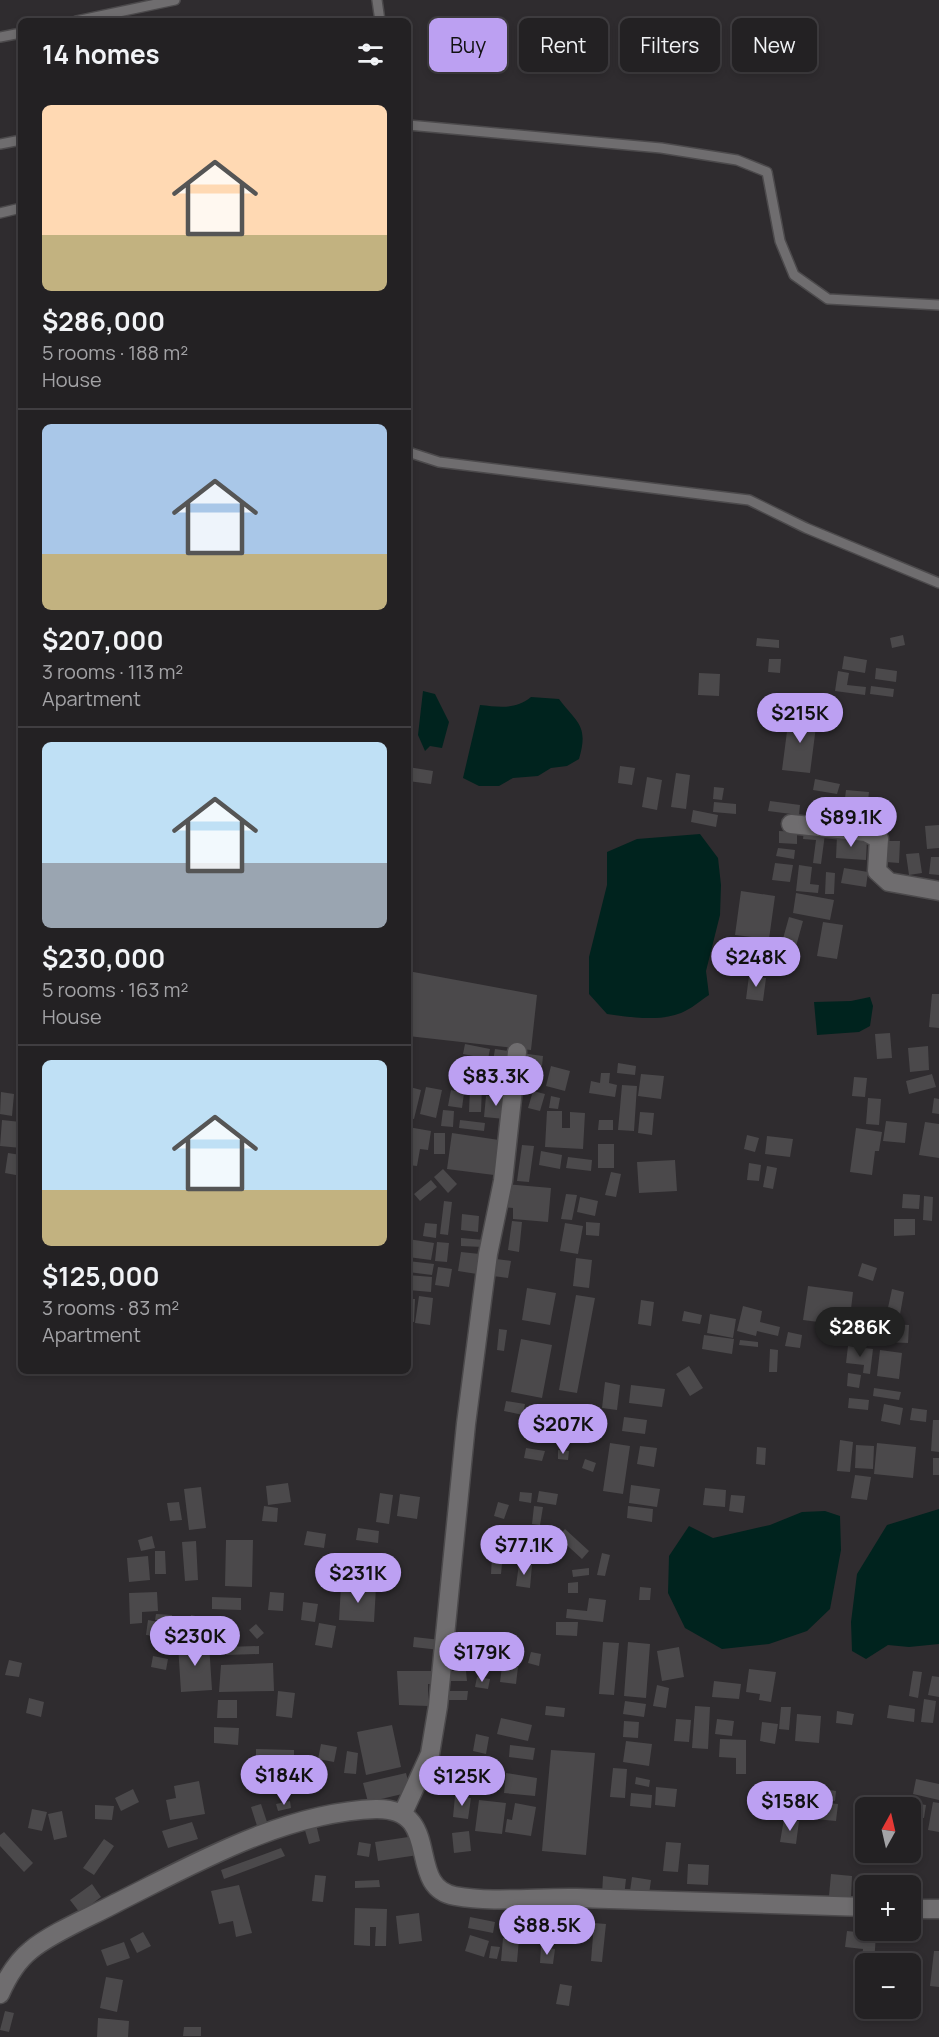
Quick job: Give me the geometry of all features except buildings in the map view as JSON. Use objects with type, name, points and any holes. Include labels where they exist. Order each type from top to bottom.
[{"type":"street","points":[[791,824],[866,832],[879,839],[877,871],[889,882],[939,891]]},
{"type":"street","points":[[403,1813],[430,1754],[438,1706],[466,1424],[488,1254],[503,1181],[517,1052]]},
{"type":"street","points":[[0,1994],[8,1976],[30,1950],[82,1921],[221,1852],[282,1827],[328,1815],[378,1809],[403,1813],[416,1827],[434,1886],[446,1894],[464,1898],[575,1898],[855,1907]]},
{"type":"street","points":[[921,1908],[939,1909]]},
{"type":"lane","points":[[90,18],[175,0]]},
{"type":"lane","points":[[377,0],[380,18]]},
{"type":"lane","points":[[0,37],[18,34]]},
{"type":"lane","points":[[411,125],[661,148],[736,160],[767,172],[780,241],[794,275],[828,299],[939,305]]},
{"type":"lane","points":[[0,144],[18,141]]},
{"type":"lane","points":[[0,213],[18,209]]},
{"type":"lane","points":[[411,453],[439,462],[749,500],[806,528],[939,583]]},
{"type":"shaded area","points":[[423,691],[435,694],[449,722],[442,748],[430,746],[425,751],[418,735]]},
{"type":"shaded area","points":[[531,697],[559,699],[580,725],[583,739],[579,759],[567,766],[551,768],[538,776],[513,778],[499,786],[479,786],[463,778],[480,705],[513,706]]},
{"type":"shaded area","points":[[700,834],[718,858],[721,885],[720,915],[706,971],[709,995],[681,1013],[672,1016],[644,1018],[607,1014],[589,994],[589,957],[607,885],[607,852],[637,839]]},
{"type":"shaded area","points":[[870,997],[873,1006],[870,1026],[859,1032],[817,1035],[814,1002],[851,1001]]},
{"type":"shaded area","points":[[939,1509],[939,1644],[909,1647],[888,1645],[866,1659],[852,1651],[851,1622],[857,1574],[887,1525]]},
{"type":"shaded area","points":[[825,1511],[840,1516],[841,1550],[830,1609],[807,1631],[769,1644],[722,1649],[685,1628],[668,1593],[669,1556],[689,1526],[713,1538],[770,1525],[802,1512]]}]
